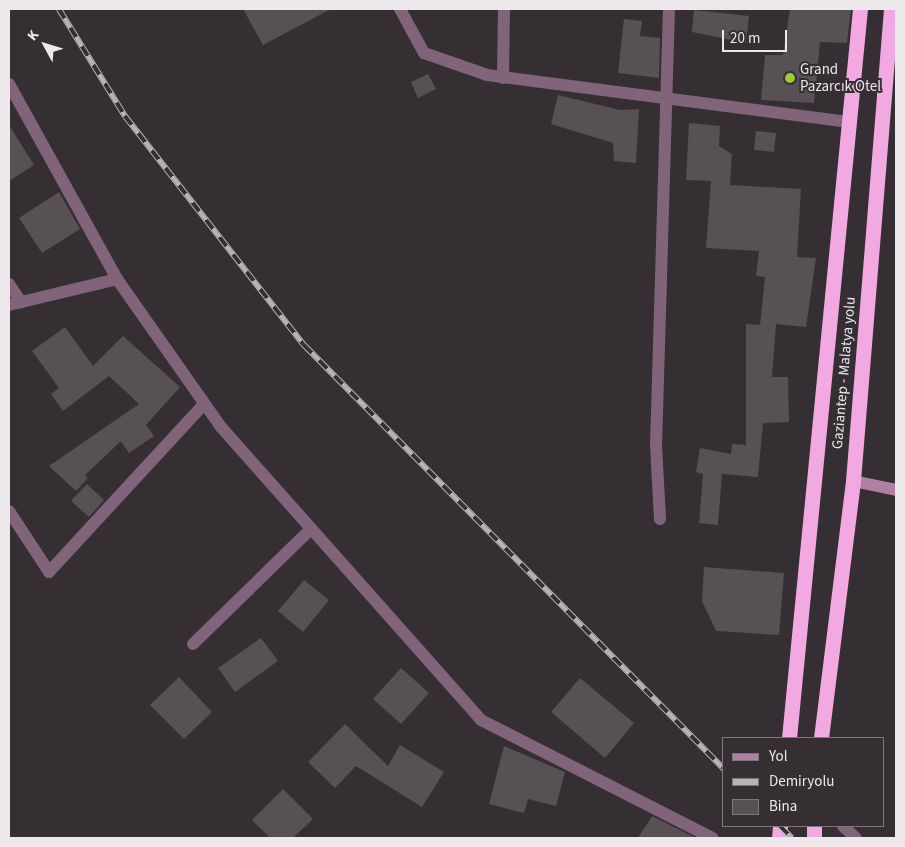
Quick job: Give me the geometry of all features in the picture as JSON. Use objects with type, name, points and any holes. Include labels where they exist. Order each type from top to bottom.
[{"type":"highway","name":"Gaziantep - Malatya yolu","points":[[789,737],[860,9]]},
{"type":"highway","name":"Gaziantep - Malatya yolu","points":[[821,737],[853,481],[891,9]]},
{"type":"street","points":[[400,9],[424,53],[504,78],[850,122]]},
{"type":"street","points":[[504,9],[504,78]]},
{"type":"street","points":[[660,519],[656,446],[669,99],[669,9]]},
{"type":"street","points":[[9,84],[117,279],[204,404],[481,720],[713,838]]},
{"type":"street","points":[[9,284],[15,303],[117,279]]},
{"type":"street","points":[[9,511],[49,572],[204,404]]},
{"type":"street","points":[[853,481],[896,490]]},
{"type":"street","points":[[193,644],[312,529]]},
{"type":"street","points":[[844,827],[856,838]]},
{"type":"building","points":[[243,9],[331,9],[263,45]]},
{"type":"building","points":[[790,9],[851,9],[847,43],[820,42],[814,103],[761,100],[765,55],[783,55]]},
{"type":"building","points":[[694,10],[749,16],[746,43],[692,32]]},
{"type":"building","points":[[624,19],[642,21],[640,36],[660,38],[659,78],[618,73]]},
{"type":"building","points":[[428,74],[436,89],[418,98],[411,82]]},
{"type":"building","points":[[558,95],[620,110],[639,109],[636,163],[614,161],[613,143],[551,124]]},
{"type":"building","points":[[689,123],[720,126],[719,146],[732,154],[730,185],[801,189],[797,257],[816,258],[806,327],[776,324],[772,377],[788,377],[789,422],[763,423],[758,477],[722,474],[718,525],[699,523],[703,474],[696,472],[700,448],[731,454],[732,444],[746,445],[746,324],[760,325],[765,277],[756,276],[759,251],[706,248],[711,181],[686,180]]},
{"type":"building","points":[[9,125],[34,165],[9,181]]},
{"type":"building","points":[[756,131],[776,133],[774,152],[754,150]]},
{"type":"building","points":[[59,192],[80,229],[42,253],[19,218]]},
{"type":"building","points":[[65,327],[93,366],[123,336],[180,387],[146,425],[154,436],[129,453],[121,441],[85,475],[88,478],[76,491],[49,466],[139,404],[109,376],[63,411],[51,394],[59,388],[32,351]]},
{"type":"building","points":[[87,484],[104,500],[89,517],[71,501]]},
{"type":"building","points":[[704,567],[784,573],[779,635],[716,631],[702,601]]},
{"type":"building","points":[[304,580],[329,600],[303,632],[278,611]]},
{"type":"building","points":[[261,638],[278,661],[235,692],[218,668]]},
{"type":"building","points":[[401,668],[429,693],[401,724],[373,699]]},
{"type":"building","points":[[179,677],[212,712],[184,739],[150,705]]},
{"type":"building","points":[[580,678],[634,723],[605,758],[551,712]]},
{"type":"building","points":[[345,724],[388,766],[400,745],[444,772],[422,807],[356,766],[335,788],[308,762]]},
{"type":"building","points":[[504,746],[565,772],[556,806],[528,799],[524,813],[489,804]]},
{"type":"building","points":[[283,789],[313,819],[293,838],[270,838],[252,820]]},
{"type":"building","points":[[652,816],[696,838],[638,838]]},
{"type":"railway","points":[[59,9],[125,116],[304,345],[722,767]]},
{"type":"railway","points":[[781,827],[792,838]]},
{"type":"place","name":"Grand Pazarcık Otel","points":[[790,78]]}]
